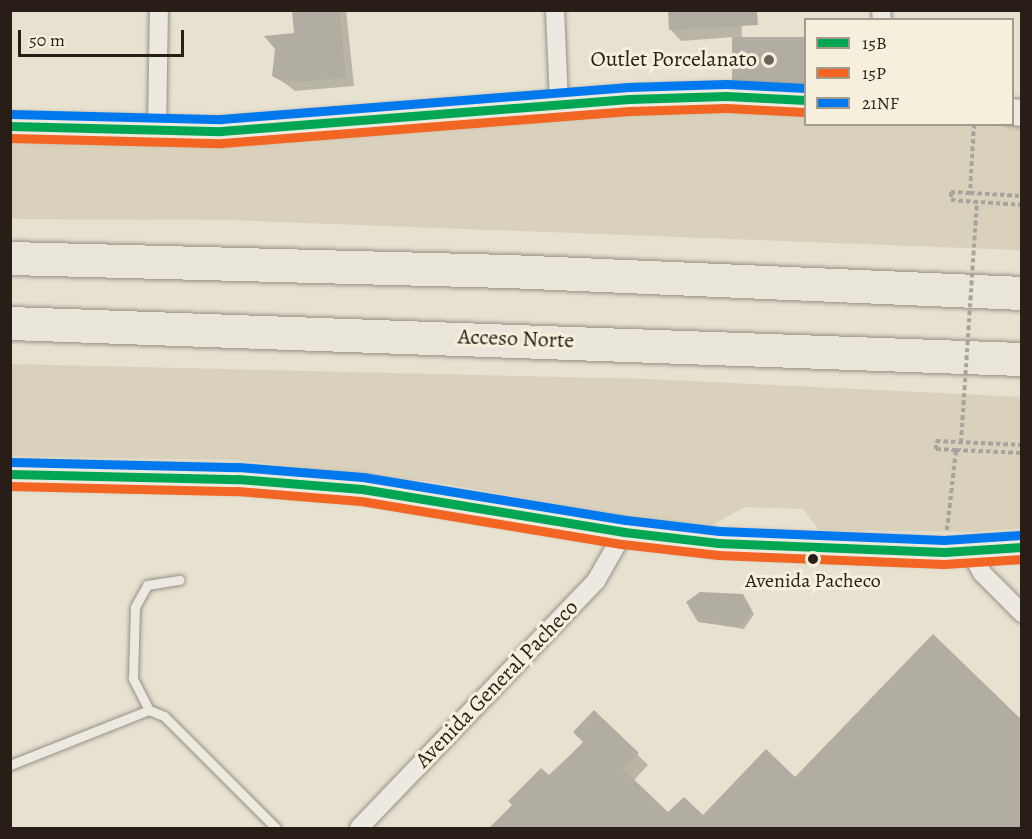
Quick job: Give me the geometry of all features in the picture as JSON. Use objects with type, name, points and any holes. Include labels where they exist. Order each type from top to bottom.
[{"type":"highway","points":[[10,258],[508,271],[1022,293]]},
{"type":"highway","name":"Acceso Norte","points":[[10,323],[1022,359]]},
{"type":"street","points":[[157,131],[159,10]]},
{"type":"street","points":[[555,10],[559,104]]},
{"type":"street","points":[[10,126],[221,131],[559,104],[726,96],[804,100]]},
{"type":"street","points":[[10,474],[238,479],[362,489],[624,532],[776,546],[944,552],[1022,547]]},
{"type":"street","name":"Avenida General Pacheco","points":[[359,828],[596,581],[624,532]]},
{"type":"street","points":[[970,550],[982,573],[1022,613]]},
{"type":"lane","points":[[180,580],[147,585],[135,608],[133,678],[149,710],[164,716],[276,828]]},
{"type":"lane","points":[[10,765],[149,710]]},
{"type":"path","points":[[970,193],[974,126]]},
{"type":"path","points":[[1022,196],[951,192],[951,200],[1022,205]]},
{"type":"path","points":[[961,441],[976,202]]},
{"type":"path","points":[[1022,445],[936,441],[936,449],[1022,453]]},
{"type":"path","points":[[944,552],[956,450]]},
{"type":"shaded area","points":[[708,104],[804,109],[804,126],[1021,125],[1021,250],[227,220],[11,219],[11,133]]},
{"type":"shaded area","points":[[11,364],[649,379],[1021,397],[1021,528],[973,532],[819,530],[803,509],[745,507],[712,525],[645,519],[432,482],[236,460],[11,456]]},
{"type":"building","points":[[292,10],[340,10],[346,78],[285,83],[272,76],[275,49],[264,36],[294,33]]},
{"type":"building","points":[[668,10],[757,10],[758,25],[669,30]]},
{"type":"building","name":"Outlet Porcelanato","points":[[732,37],[804,37],[804,83],[732,83]]},
{"type":"building","points":[[700,592],[743,594],[752,611],[741,627],[698,622],[686,602]]},
{"type":"building","points":[[933,634],[1022,720],[1022,828],[489,828],[512,805],[508,801],[541,768],[550,776],[583,742],[573,732],[594,710],[639,753],[623,769],[668,812],[684,797],[703,815],[766,749],[795,777]]},
{"type":"transit line","name":"21NF","points":[[10,114],[221,119],[629,87],[726,84],[804,88]]},
{"type":"transit line","name":"15B","points":[[10,126],[221,131],[629,99],[726,96],[804,100]]},
{"type":"transit line","name":"15P","points":[[10,138],[222,143],[630,111],[726,108],[804,112]]},
{"type":"transit line","name":"21NF","points":[[10,462],[238,467],[363,477],[626,520],[719,531],[944,540],[1021,535]]},
{"type":"transit line","name":"15B","points":[[10,474],[238,479],[362,489],[624,532],[718,543],[944,552],[1022,547]]},
{"type":"transit line","name":"15P","points":[[10,486],[237,491],[361,501],[622,544],[718,555],[944,564],[1022,559]]},
{"type":"place","name":"Outlet Porcelanato","points":[[769,60]]},
{"type":"place","name":"Avenida Pacheco","points":[[813,559]]}]
